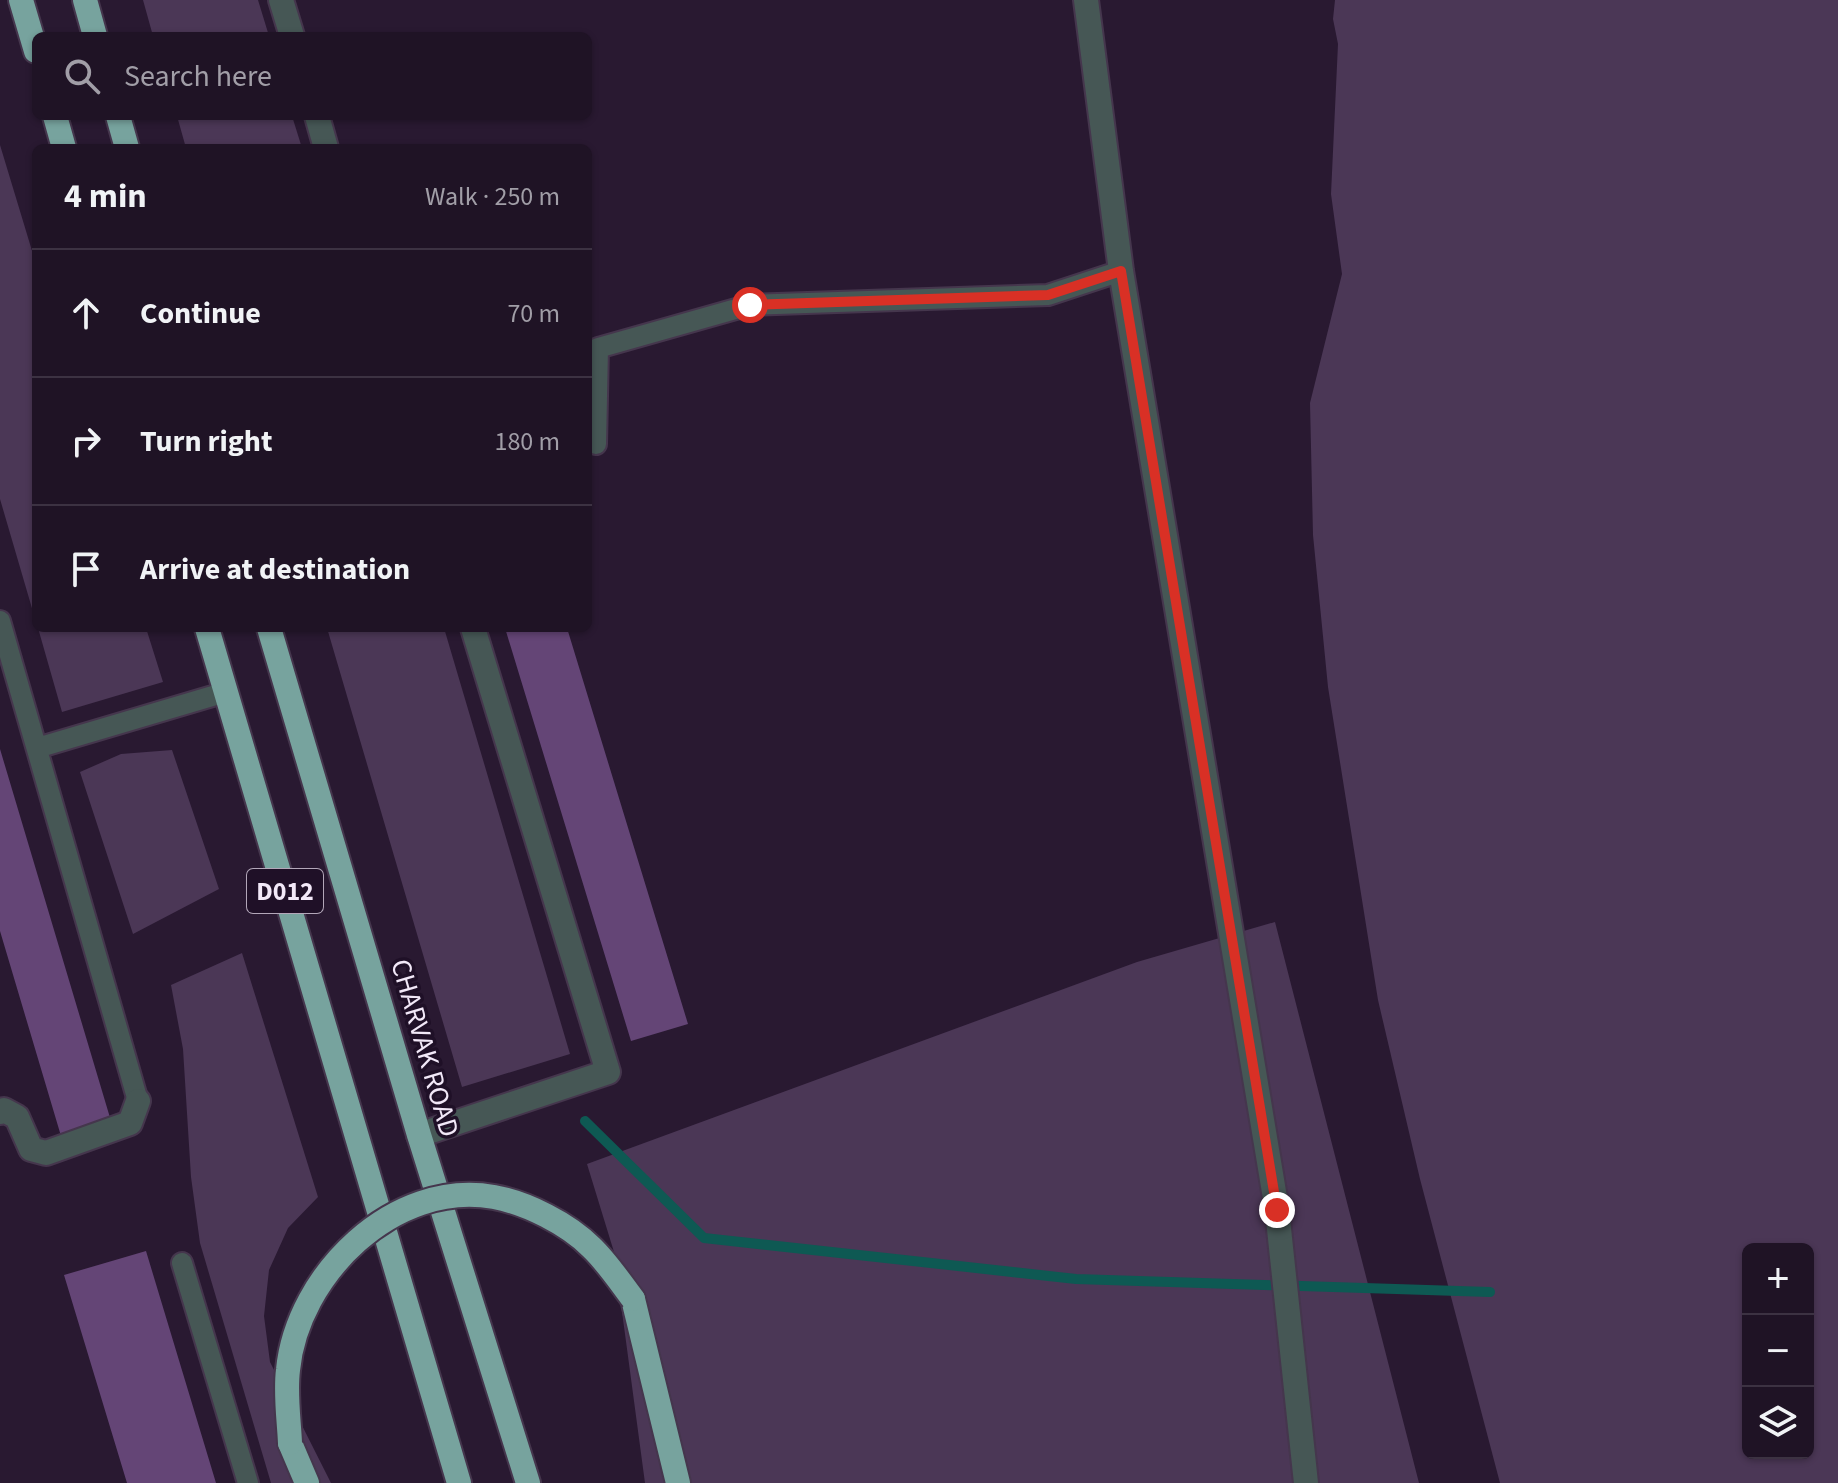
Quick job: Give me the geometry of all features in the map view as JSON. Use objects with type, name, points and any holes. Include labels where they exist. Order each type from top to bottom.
[{"type":"highway","points":[[21,0],[32,37]]},
{"type":"highway","points":[[85,0],[94,32]]},
{"type":"highway","points":[[56,120],[63,144]]},
{"type":"highway","points":[[119,120],[126,144]]},
{"type":"highway","name":"D012","points":[[208,632],[459,1483]]},
{"type":"highway","name":"CHARVAK ROAD","points":[[270,632],[419,1135],[528,1483]]},
{"type":"highway","points":[[307,1483],[290,1443],[288,1369],[303,1316],[334,1264],[367,1231],[408,1210],[452,1196],[494,1197],[547,1217],[591,1246],[633,1299],[678,1483]]},
{"type":"street","points":[[281,0],[291,32]]},
{"type":"street","points":[[1086,0],[1121,271],[1282,1262],[1306,1483]]},
{"type":"street","points":[[318,120],[325,144]]},
{"type":"street","points":[[419,1135],[608,1072],[474,632]]},
{"type":"street","points":[[0,1112],[4,1110],[17,1117],[31,1149],[46,1153],[130,1123],[138,1101]]},
{"type":"lane","points":[[596,444],[598,348],[750,305],[1048,295],[1121,271]]},
{"type":"lane","points":[[0,621],[138,1101]]},
{"type":"lane","points":[[37,748],[226,692]]},
{"type":"lane","points":[[182,1263],[248,1483]]},
{"type":"shaded area","points":[[143,0],[258,0],[268,32],[152,32]]},
{"type":"shaded area","points":[[1335,0],[1838,0],[1838,1483],[1500,1483],[1420,1179],[1378,1000],[1328,687],[1313,535],[1310,403],[1342,274],[1331,194],[1338,44],[1333,19]]},
{"type":"shaded area","points":[[178,120],[293,120],[301,144],[185,144]]},
{"type":"shaded area","points":[[0,145],[32,251],[32,608],[0,499]]},
{"type":"shaded area","points":[[39,632],[147,632],[163,682],[62,712]]},
{"type":"shaded area","points":[[328,632],[445,632],[570,1054],[462,1087]]},
{"type":"shaded area","points":[[172,750],[219,889],[133,934],[80,772],[121,754]]},
{"type":"shaded area","points":[[1275,922],[1419,1483],[645,1483],[614,1252],[587,1164],[1137,962]]},
{"type":"shaded area","points":[[242,953],[318,1197],[288,1228],[269,1270],[264,1316],[270,1362],[331,1483],[271,1483],[200,1243],[191,1177],[183,1049],[171,985]]},
{"type":"building","points":[[506,632],[568,632],[688,1024],[631,1041]]},
{"type":"building","points":[[0,749],[111,1121],[61,1136],[0,931]]},
{"type":"building","points":[[146,1251],[216,1483],[127,1483],[64,1275]]},
{"type":"waterway","points":[[585,1121],[704,1238],[1076,1279],[1490,1292]]},
{"type":"route","points":[[750,305],[1048,295],[1121,271],[1277,1210]]}]
